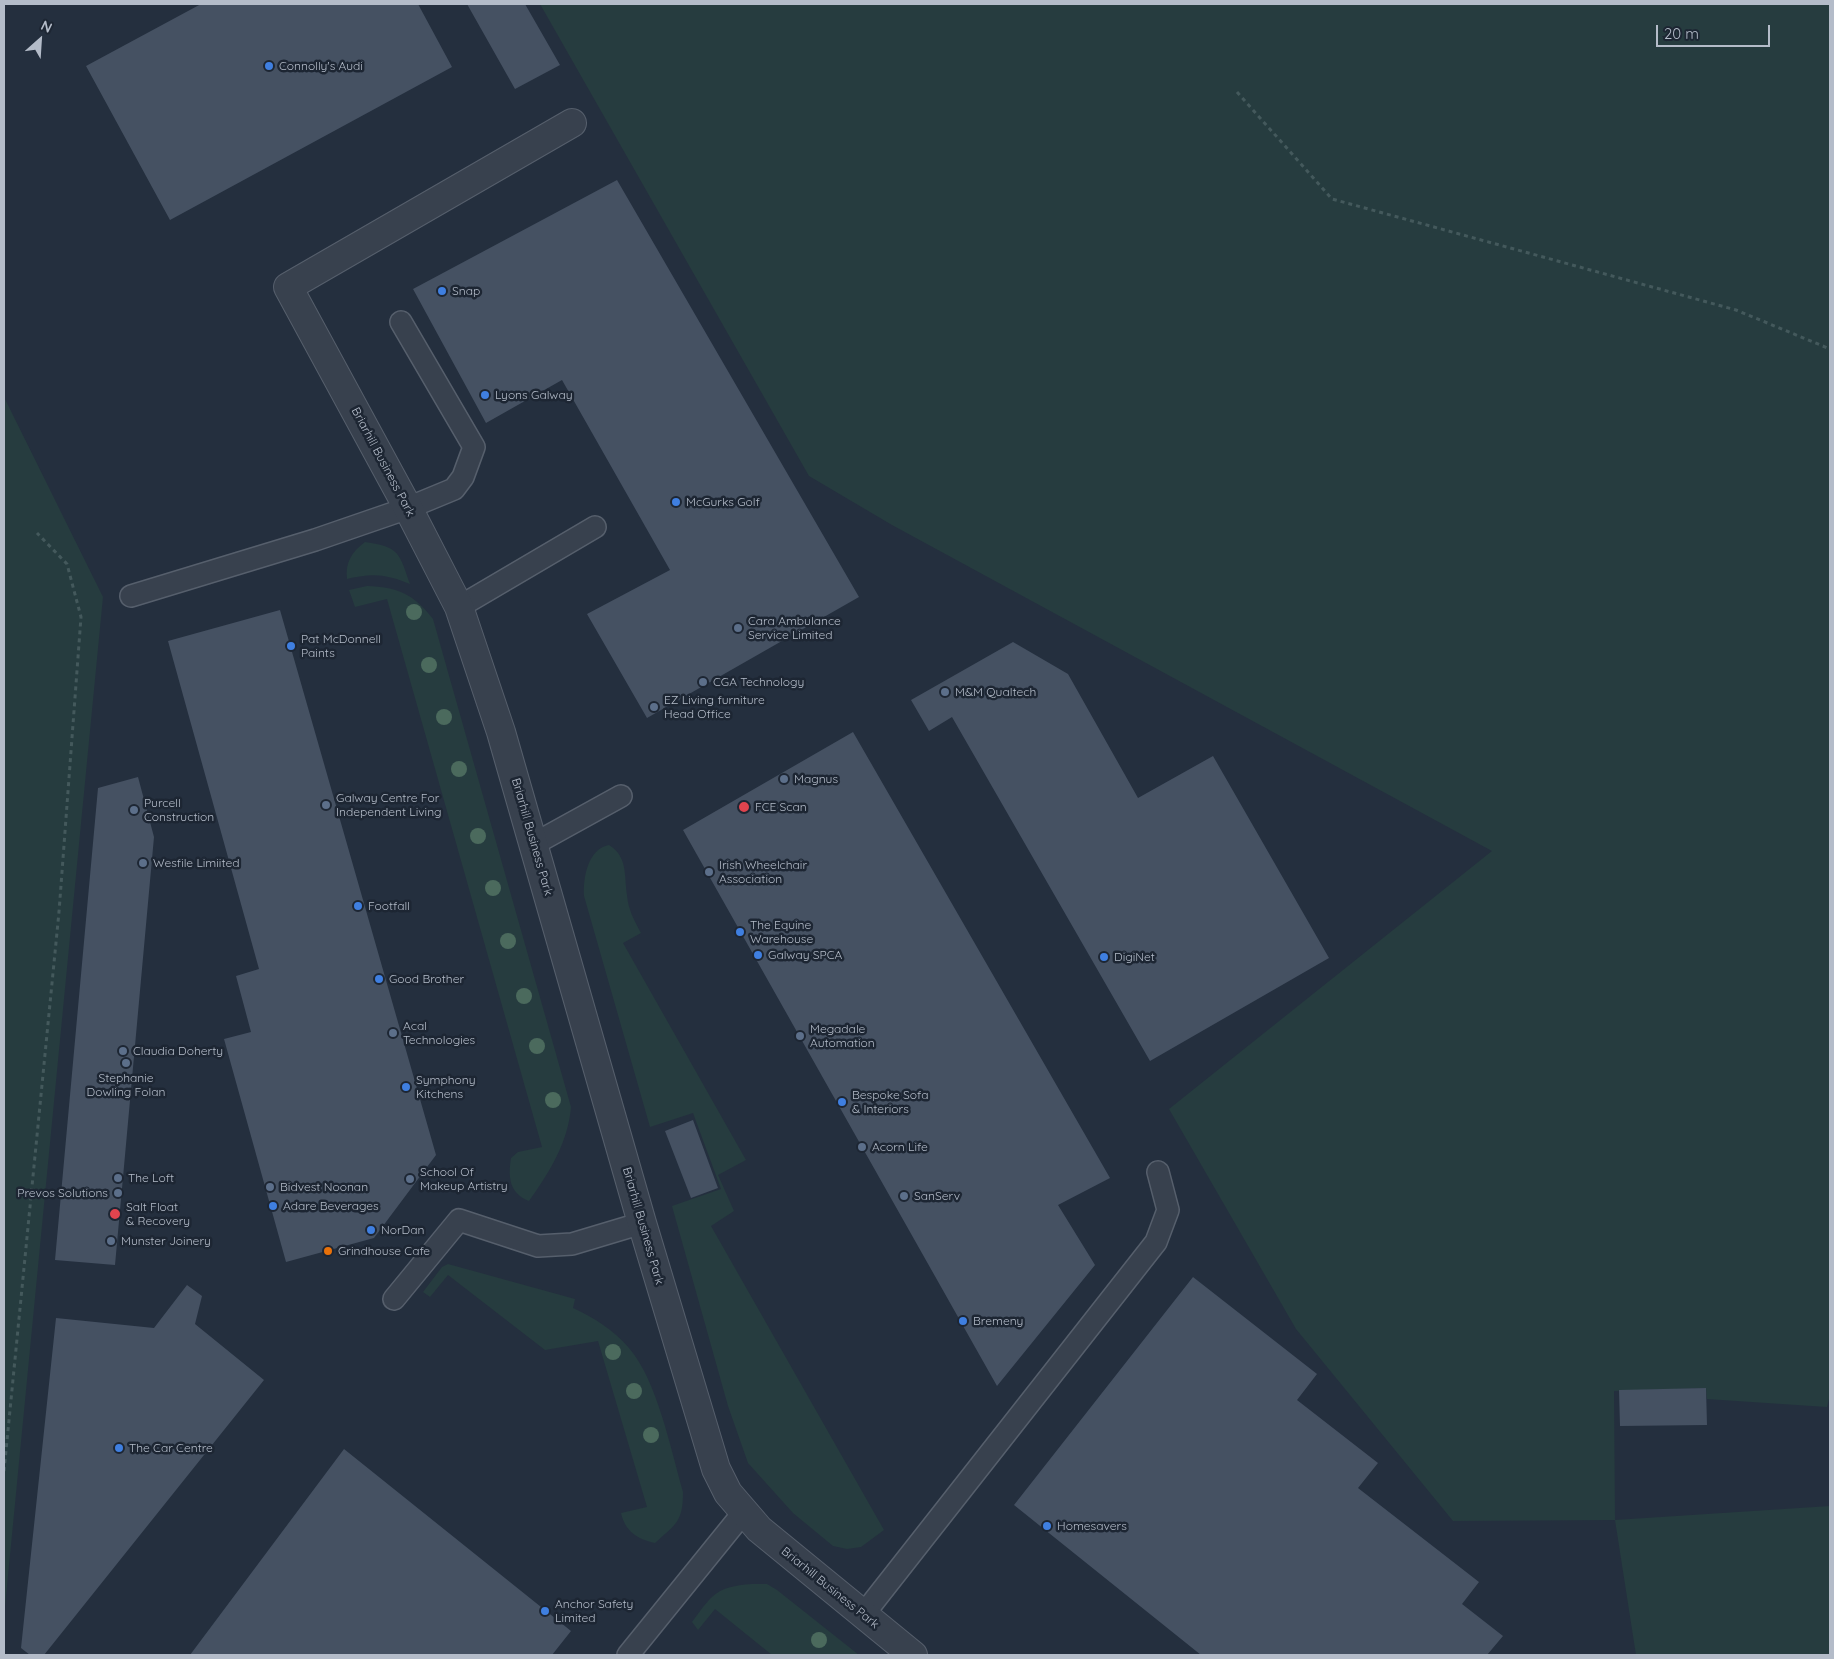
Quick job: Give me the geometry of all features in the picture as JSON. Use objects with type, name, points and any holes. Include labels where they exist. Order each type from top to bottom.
[{"type":"street","name":"Briarhill Business Park","points":[[572,123],[288,287],[408,508],[459,608],[501,732],[642,1223],[716,1469],[728,1493],[758,1529],[914,1655]]},
{"type":"lane","points":[[131,596],[315,540],[408,508],[454,489],[463,477],[474,447],[401,322]]},
{"type":"lane","points":[[459,608],[594,527]]},
{"type":"lane","points":[[534,844],[621,796]]},
{"type":"lane","points":[[863,1614],[1156,1242],[1168,1210],[1158,1172]]},
{"type":"lane","points":[[394,1300],[459,1220],[538,1246],[572,1244],[642,1223]]},
{"type":"lane","points":[[628,1655],[744,1513]]},
{"type":"path","points":[[1237,92],[1332,199],[1736,310],[1830,348]]},
{"type":"path","points":[[4,1470],[59,912],[81,617],[67,564],[37,533]]},
{"type":"green space","points":[[540,4],[1830,4],[1830,1395],[1827,1407],[1707,1399],[1706,1388],[1614,1391],[1615,1520],[1453,1521],[1296,1329],[1169,1109],[1492,851],[892,525],[809,476]]},
{"type":"green space","points":[[4,397],[103,597],[4,1617]]},
{"type":"green space","points":[[365,542],[392,549],[400,558],[410,584],[393,578],[379,576],[347,579],[348,562],[356,550]]},
{"type":"green space","points":[[367,586],[396,590],[412,598],[433,619],[571,1107],[562,1145],[544,1180],[529,1201],[517,1194],[511,1184],[511,1158],[518,1152],[542,1147],[387,599],[355,607],[349,590]]},
{"type":"green space","points":[[609,845],[615,850],[622,861],[629,905],[641,933],[623,943],[746,1160],[718,1175],[734,1211],[711,1226],[884,1530],[861,1547],[847,1549],[833,1546],[793,1513],[748,1463],[728,1406],[672,1206],[721,1189],[693,1113],[650,1127],[584,896],[588,865],[596,852]]},
{"type":"green space","points":[[448,1264],[575,1299],[573,1308],[603,1325],[629,1348],[648,1378],[662,1416],[683,1492],[682,1510],[677,1522],[655,1543],[633,1533],[625,1525],[621,1513],[647,1507],[598,1341],[545,1350],[448,1275],[430,1297],[423,1292],[442,1267]]},
{"type":"green space","points":[[1830,1506],[1830,1655],[1636,1655],[1615,1520]]},
{"type":"green space","points":[[752,1584],[767,1584],[777,1590],[859,1655],[772,1655],[715,1609],[698,1630],[692,1622],[710,1598],[722,1590]]},
{"type":"building","points":[[201,4],[418,4],[452,67],[170,220],[86,66]]},
{"type":"building","points":[[467,4],[525,4],[560,65],[515,89]]},
{"type":"building","points":[[617,180],[859,597],[647,718],[587,614],[670,570],[562,380],[486,423],[413,289]]},
{"type":"building","points":[[280,610],[436,1155],[374,1238],[286,1262],[224,1039],[251,1032],[236,976],[259,969],[168,641]]},
{"type":"building","points":[[1013,642],[1068,674],[1138,798],[1213,756],[1329,958],[1150,1061],[952,717],[929,731],[911,700]]},
{"type":"building","points":[[853,732],[1110,1178],[1058,1205],[1095,1265],[997,1386],[683,830]]},
{"type":"building","points":[[138,777],[154,837],[115,1265],[55,1260],[98,788]]},
{"type":"building","points":[[693,1120],[718,1188],[691,1198],[665,1131]]},
{"type":"building","points":[[1193,1277],[1317,1374],[1297,1400],[1378,1463],[1358,1488],[1479,1582],[1462,1604],[1503,1636],[1487,1655],[1201,1655],[1014,1505]]},
{"type":"building","points":[[187,1285],[202,1296],[195,1324],[264,1380],[44,1655],[30,1655],[21,1648],[56,1318],[154,1328]]},
{"type":"building","points":[[1706,1388],[1707,1425],[1620,1426],[1619,1390]]},
{"type":"building","points":[[344,1449],[571,1631],[552,1655],[190,1655]]},
{"type":"place","name":"Connolly's Audi","points":[[269,66]]},
{"type":"place","name":"Snap","points":[[442,291]]},
{"type":"place","name":"Lyons Galway","points":[[485,395]]},
{"type":"place","name":"McGurks Golf","points":[[676,502]]},
{"type":"place","name":"Cara Ambulance Service Limited","points":[[738,628]]},
{"type":"place","name":"Pat McDonnell Paints","points":[[291,646]]},
{"type":"place","name":"CGA Technology","points":[[703,682]]},
{"type":"place","name":"M&M Qualtech","points":[[945,692]]},
{"type":"place","name":"EZ Living furniture Head Office","points":[[654,707]]},
{"type":"place","name":"Magnus","points":[[784,779]]},
{"type":"place","name":"Galway Centre For Independent Living","points":[[326,805]]},
{"type":"place","name":"FCE Scan","points":[[744,807]]},
{"type":"place","name":"Purcell Construction","points":[[134,810]]},
{"type":"place","name":"Wesfile Limiited","points":[[143,863]]},
{"type":"place","name":"Irish Wheelchair Association","points":[[709,872]]},
{"type":"place","name":"Footfall","points":[[358,906]]},
{"type":"place","name":"The Equine Warehouse","points":[[740,932]]},
{"type":"place","name":"Galway SPCA","points":[[758,955]]},
{"type":"place","name":"DigiNet","points":[[1104,957]]},
{"type":"place","name":"Good Brother","points":[[379,979]]},
{"type":"place","name":"Acal Technologies","points":[[393,1033]]},
{"type":"place","name":"Megadale Automation","points":[[800,1036]]},
{"type":"place","name":"Claudia Doherty","points":[[123,1051]]},
{"type":"place","name":"Stephanie Dowling Folan","points":[[126,1063]]},
{"type":"place","name":"Symphony Kitchens","points":[[406,1087]]},
{"type":"place","name":"Bespoke Sofa & Interiors","points":[[842,1102]]},
{"type":"place","name":"Acorn Life","points":[[862,1147]]},
{"type":"place","name":"The Loft","points":[[118,1178]]},
{"type":"place","name":"School Of Makeup Artistry","points":[[410,1179]]},
{"type":"place","name":"Bidvest Noonan","points":[[270,1187]]},
{"type":"place","name":"Prevos Solutions","points":[[118,1193]]},
{"type":"place","name":"SanServ","points":[[904,1196]]},
{"type":"place","name":"Adare Beverages","points":[[273,1206]]},
{"type":"place","name":"Salt Float & Recovery","points":[[115,1214]]},
{"type":"place","name":"NorDan","points":[[371,1230]]},
{"type":"place","name":"Munster Joinery","points":[[111,1241]]},
{"type":"place","name":"Grindhouse Cafe","points":[[328,1251]]},
{"type":"place","name":"Bremeny","points":[[963,1321]]},
{"type":"place","name":"The Car Centre","points":[[119,1448]]},
{"type":"place","name":"Homesavers","points":[[1047,1526]]},
{"type":"place","name":"Anchor Safety Limited","points":[[545,1611]]}]
